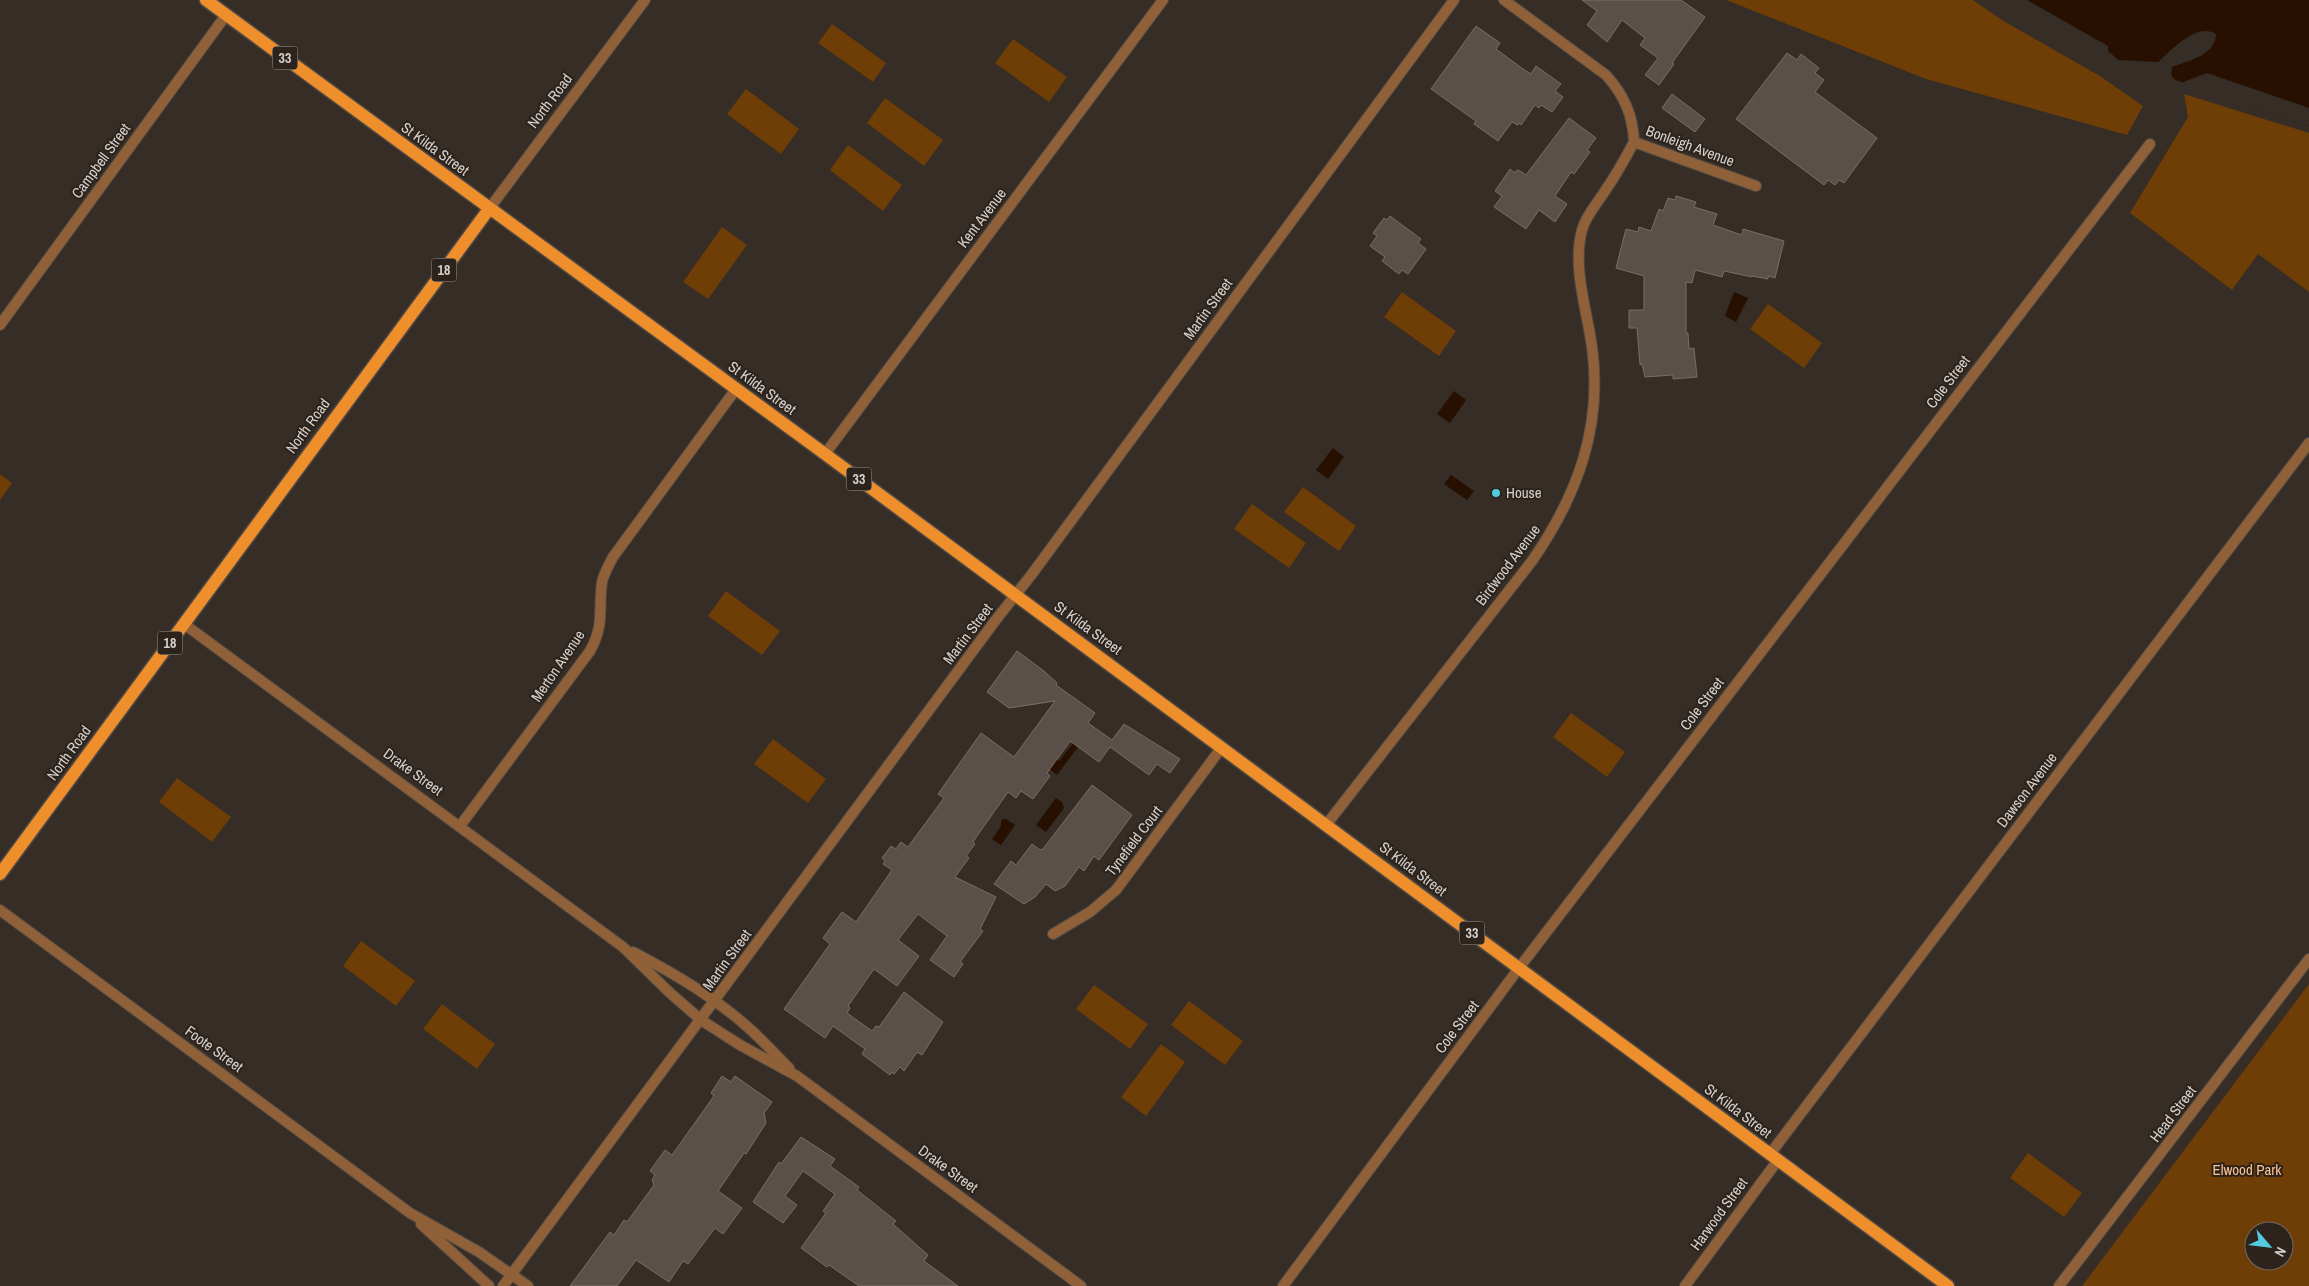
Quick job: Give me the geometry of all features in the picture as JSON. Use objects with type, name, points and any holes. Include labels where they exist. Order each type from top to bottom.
[{"type":"main road","name":"St Kilda Street","points":[[206,0],[1222,747],[1948,1286]]},
{"type":"main road","name":"North Road","points":[[0,874],[489,209]]},
{"type":"street","name":"North Road","points":[[489,209],[645,0]]},
{"type":"street","name":"Kent Avenue","points":[[825,454],[1163,0]]},
{"type":"street","name":"Martin Street","points":[[504,1286],[995,621],[1016,596],[1454,0]]},
{"type":"street","name":"Bonleigh Avenue","points":[[1504,0],[1606,75],[1620,90],[1628,108],[1634,142],[1756,186]]},
{"type":"street","name":"Campbell Street","points":[[0,324],[226,15]]},
{"type":"street","name":"Birdwood Avenue","points":[[1326,824],[1532,561],[1553,532],[1573,489],[1588,446],[1595,402],[1592,348],[1578,253],[1582,230],[1586,218],[1623,163],[1634,142]]},
{"type":"street","name":"Cole Street","points":[[1283,1286],[1519,968],[2150,144]]},
{"type":"street","name":"Merton Avenue","points":[[460,826],[590,651],[597,638],[601,623],[602,581],[613,557],[736,389]]},
{"type":"street","name":"Dawson Avenue","points":[[1774,1157],[2309,444]]},
{"type":"street","name":"Drake Street","points":[[184,624],[624,947],[680,977],[715,1001],[751,1030],[797,1076]]},
{"type":"street","name":"Tynefield Court","points":[[1053,934],[1090,912],[1116,890],[1222,747]]},
{"type":"street","name":"Foote Street","points":[[0,910],[410,1213],[489,1286]]},
{"type":"street","name":"Drake Street","points":[[624,947],[668,992],[701,1020],[740,1045],[797,1076],[1081,1286]]},
{"type":"street","name":"Head Street","points":[[2059,1286],[2309,959]]},
{"type":"street","name":"Harwood Street","points":[[1685,1286],[1774,1157]]},
{"type":"street","name":"Foote Street","points":[[410,1213],[480,1252],[513,1273],[528,1286]]},
{"type":"green space","points":[[1726,0],[1973,0],[2002,20],[2100,76],[2143,106],[2127,135],[1926,79]]},
{"type":"green space","points":[[832,24],[886,63],[873,82],[818,43]]},
{"type":"green space","points":[[1013,39],[1067,77],[1049,102],[995,63]]},
{"type":"green space","points":[[746,89],[799,129],[781,154],[727,114]]},
{"type":"green space","points":[[2184,94],[2309,133],[2309,292],[2258,254],[2232,290],[2130,213],[2188,117]]},
{"type":"green space","points":[[885,98],[943,140],[924,166],[867,123]]},
{"type":"green space","points":[[848,145],[902,185],[883,211],[830,170]]},
{"type":"green space","points":[[722,227],[747,245],[708,299],[683,282]]},
{"type":"green space","points":[[1402,292],[1456,331],[1439,356],[1384,317]]},
{"type":"green space","points":[[1768,304],[1822,343],[1804,368],[1750,329]]},
{"type":"green space","points":[[0,474],[12,483],[0,500]]},
{"type":"green space","points":[[1303,487],[1356,526],[1339,551],[1284,512]]},
{"type":"green space","points":[[1252,504],[1306,543],[1289,568],[1234,529]]},
{"type":"green space","points":[[726,591],[780,631],[762,655],[708,616]]},
{"type":"green space","points":[[1571,713],[1625,752],[1607,777],[1553,737]]},
{"type":"green space","points":[[773,739],[826,779],[808,803],[754,764]]},
{"type":"green space","points":[[177,778],[231,817],[212,842],[159,802]]},
{"type":"green space","points":[[361,941],[415,981],[396,1006],[343,966]]},
{"type":"green space","name":"Elwood Park","points":[[2309,984],[2309,1286],[2082,1286]]},
{"type":"green space","points":[[1094,985],[1148,1024],[1130,1049],[1076,1009]]},
{"type":"green space","points":[[1189,1001],[1243,1041],[1225,1065],[1171,1025]]},
{"type":"green space","points":[[442,1004],[495,1044],[477,1069],[423,1029]]},
{"type":"green space","points":[[1161,1044],[1185,1062],[1146,1116],[1121,1097]]},
{"type":"green space","points":[[2028,1153],[2082,1193],[2064,1217],[2010,1178]]},
{"type":"shaded area","points":[[2027,0],[2309,0],[2309,126],[2175,80],[2171,75],[2172,67],[2206,52],[2215,41],[2216,34],[2208,31],[2193,34],[2158,62],[2118,60],[2108,51],[2108,46]]},
{"type":"shaded area","points":[[1734,292],[1748,298],[1736,322],[1725,316]]},
{"type":"shaded area","points":[[1454,391],[1466,400],[1450,423],[1437,414]]},
{"type":"shaded area","points":[[1333,448],[1344,457],[1328,479],[1316,470]]},
{"type":"shaded area","points":[[1451,475],[1474,491],[1467,500],[1444,484]]},
{"type":"shaded area","points":[[1073,743],[1078,747],[1057,775],[1047,767],[1054,758],[1059,761]]},
{"type":"shaded area","points":[[1056,798],[1062,802],[1064,808],[1046,832],[1036,825]]},
{"type":"shaded area","points":[[1003,819],[1015,825],[1001,845],[992,839],[1001,826]]},
{"type":"pier","points":[[2024,0],[2108,47],[2108,51],[2120,62],[2111,58],[2105,48]]},
{"type":"pier","points":[[2207,73],[2309,108],[2309,126],[2181,83]]},
{"type":"building","points":[[1582,0],[1681,0],[1705,17],[1672,63],[1674,64],[1659,85],[1645,75],[1658,58],[1640,45],[1645,38],[1622,20],[1607,42],[1587,25],[1597,11]]},
{"type":"building","points":[[1476,26],[1500,43],[1496,49],[1523,69],[1531,74],[1536,66],[1561,84],[1555,91],[1563,97],[1552,112],[1541,105],[1539,108],[1535,105],[1521,125],[1512,122],[1498,141],[1474,124],[1476,121],[1431,89]]},
{"type":"building","points":[[1787,53],[1797,60],[1801,54],[1819,68],[1815,73],[1824,80],[1815,92],[1877,138],[1844,183],[1839,180],[1835,185],[1828,180],[1824,185],[1736,119]]},
{"type":"building","points":[[1672,94],[1705,119],[1695,132],[1662,108]]},
{"type":"building","points":[[1569,118],[1596,138],[1587,150],[1590,152],[1574,174],[1571,172],[1555,196],[1567,204],[1555,222],[1539,210],[1526,229],[1494,207],[1502,196],[1495,191],[1510,169],[1515,173],[1517,170],[1526,175]]},
{"type":"building","points":[[1676,196],[1696,202],[1694,207],[1717,214],[1713,225],[1742,235],[1743,229],[1784,241],[1775,278],[1768,276],[1768,279],[1752,277],[1724,271],[1722,277],[1695,270],[1692,283],[1686,282],[1686,333],[1688,333],[1689,349],[1694,348],[1697,377],[1673,379],[1673,375],[1645,377],[1642,364],[1640,365],[1637,328],[1629,328],[1629,310],[1644,310],[1644,276],[1616,268],[1626,229],[1638,232],[1639,227],[1651,231],[1659,209],[1663,211],[1668,198],[1675,200]]},
{"type":"building","points":[[1390,216],[1421,239],[1418,243],[1426,249],[1408,274],[1402,270],[1399,274],[1382,261],[1385,257],[1370,246],[1377,236],[1373,233],[1384,218],[1387,220]]},
{"type":"building","points":[[1017,651],[1044,671],[1057,683],[1056,685],[1095,713],[1088,723],[1112,740],[1124,724],[1180,759],[1170,773],[1157,764],[1149,775],[1110,747],[1099,762],[1070,741],[1047,773],[1050,776],[1033,799],[1021,791],[1016,798],[1008,792],[973,842],[975,844],[966,856],[969,858],[955,877],[996,897],[980,929],[983,931],[960,962],[963,964],[954,977],[930,960],[947,936],[918,914],[898,940],[919,956],[897,986],[874,969],[848,1006],[850,1008],[847,1013],[872,1031],[876,1026],[879,1027],[904,992],[943,1022],[922,1055],[917,1052],[904,1071],[900,1067],[894,1074],[892,1072],[890,1075],[862,1054],[865,1049],[833,1026],[825,1038],[784,1009],[830,944],[823,938],[842,912],[856,922],[892,870],[883,864],[885,861],[882,858],[891,846],[896,849],[901,842],[908,847],[944,798],[938,794],[981,733],[1014,757],[1055,701],[1009,708],[987,692]]},
{"type":"building","points":[[1092,785],[1132,815],[1099,860],[1094,856],[1084,871],[1079,867],[1065,886],[1055,891],[1046,884],[1035,897],[1024,904],[994,884],[1011,861],[1016,865],[1032,844],[1040,850],[1043,849]]},
{"type":"building","points":[[722,1076],[731,1082],[735,1076],[772,1102],[764,1113],[766,1123],[746,1154],[744,1153],[718,1191],[742,1208],[723,1234],[715,1228],[688,1264],[683,1261],[669,1282],[636,1260],[617,1286],[570,1286],[610,1232],[614,1235],[624,1220],[627,1222],[654,1185],[652,1180],[655,1175],[650,1171],[665,1150],[672,1155],[714,1096],[711,1093]]},
{"type":"building","points":[[801,1137],[835,1159],[830,1166],[859,1187],[857,1190],[896,1221],[893,1224],[928,1255],[924,1261],[958,1286],[859,1286],[829,1265],[827,1267],[801,1248],[826,1213],[823,1211],[835,1194],[803,1171],[785,1196],[797,1205],[783,1223],[753,1202],[779,1162],[781,1164]]},
{"type":"place","name":"House","points":[[1496,493]]}]
